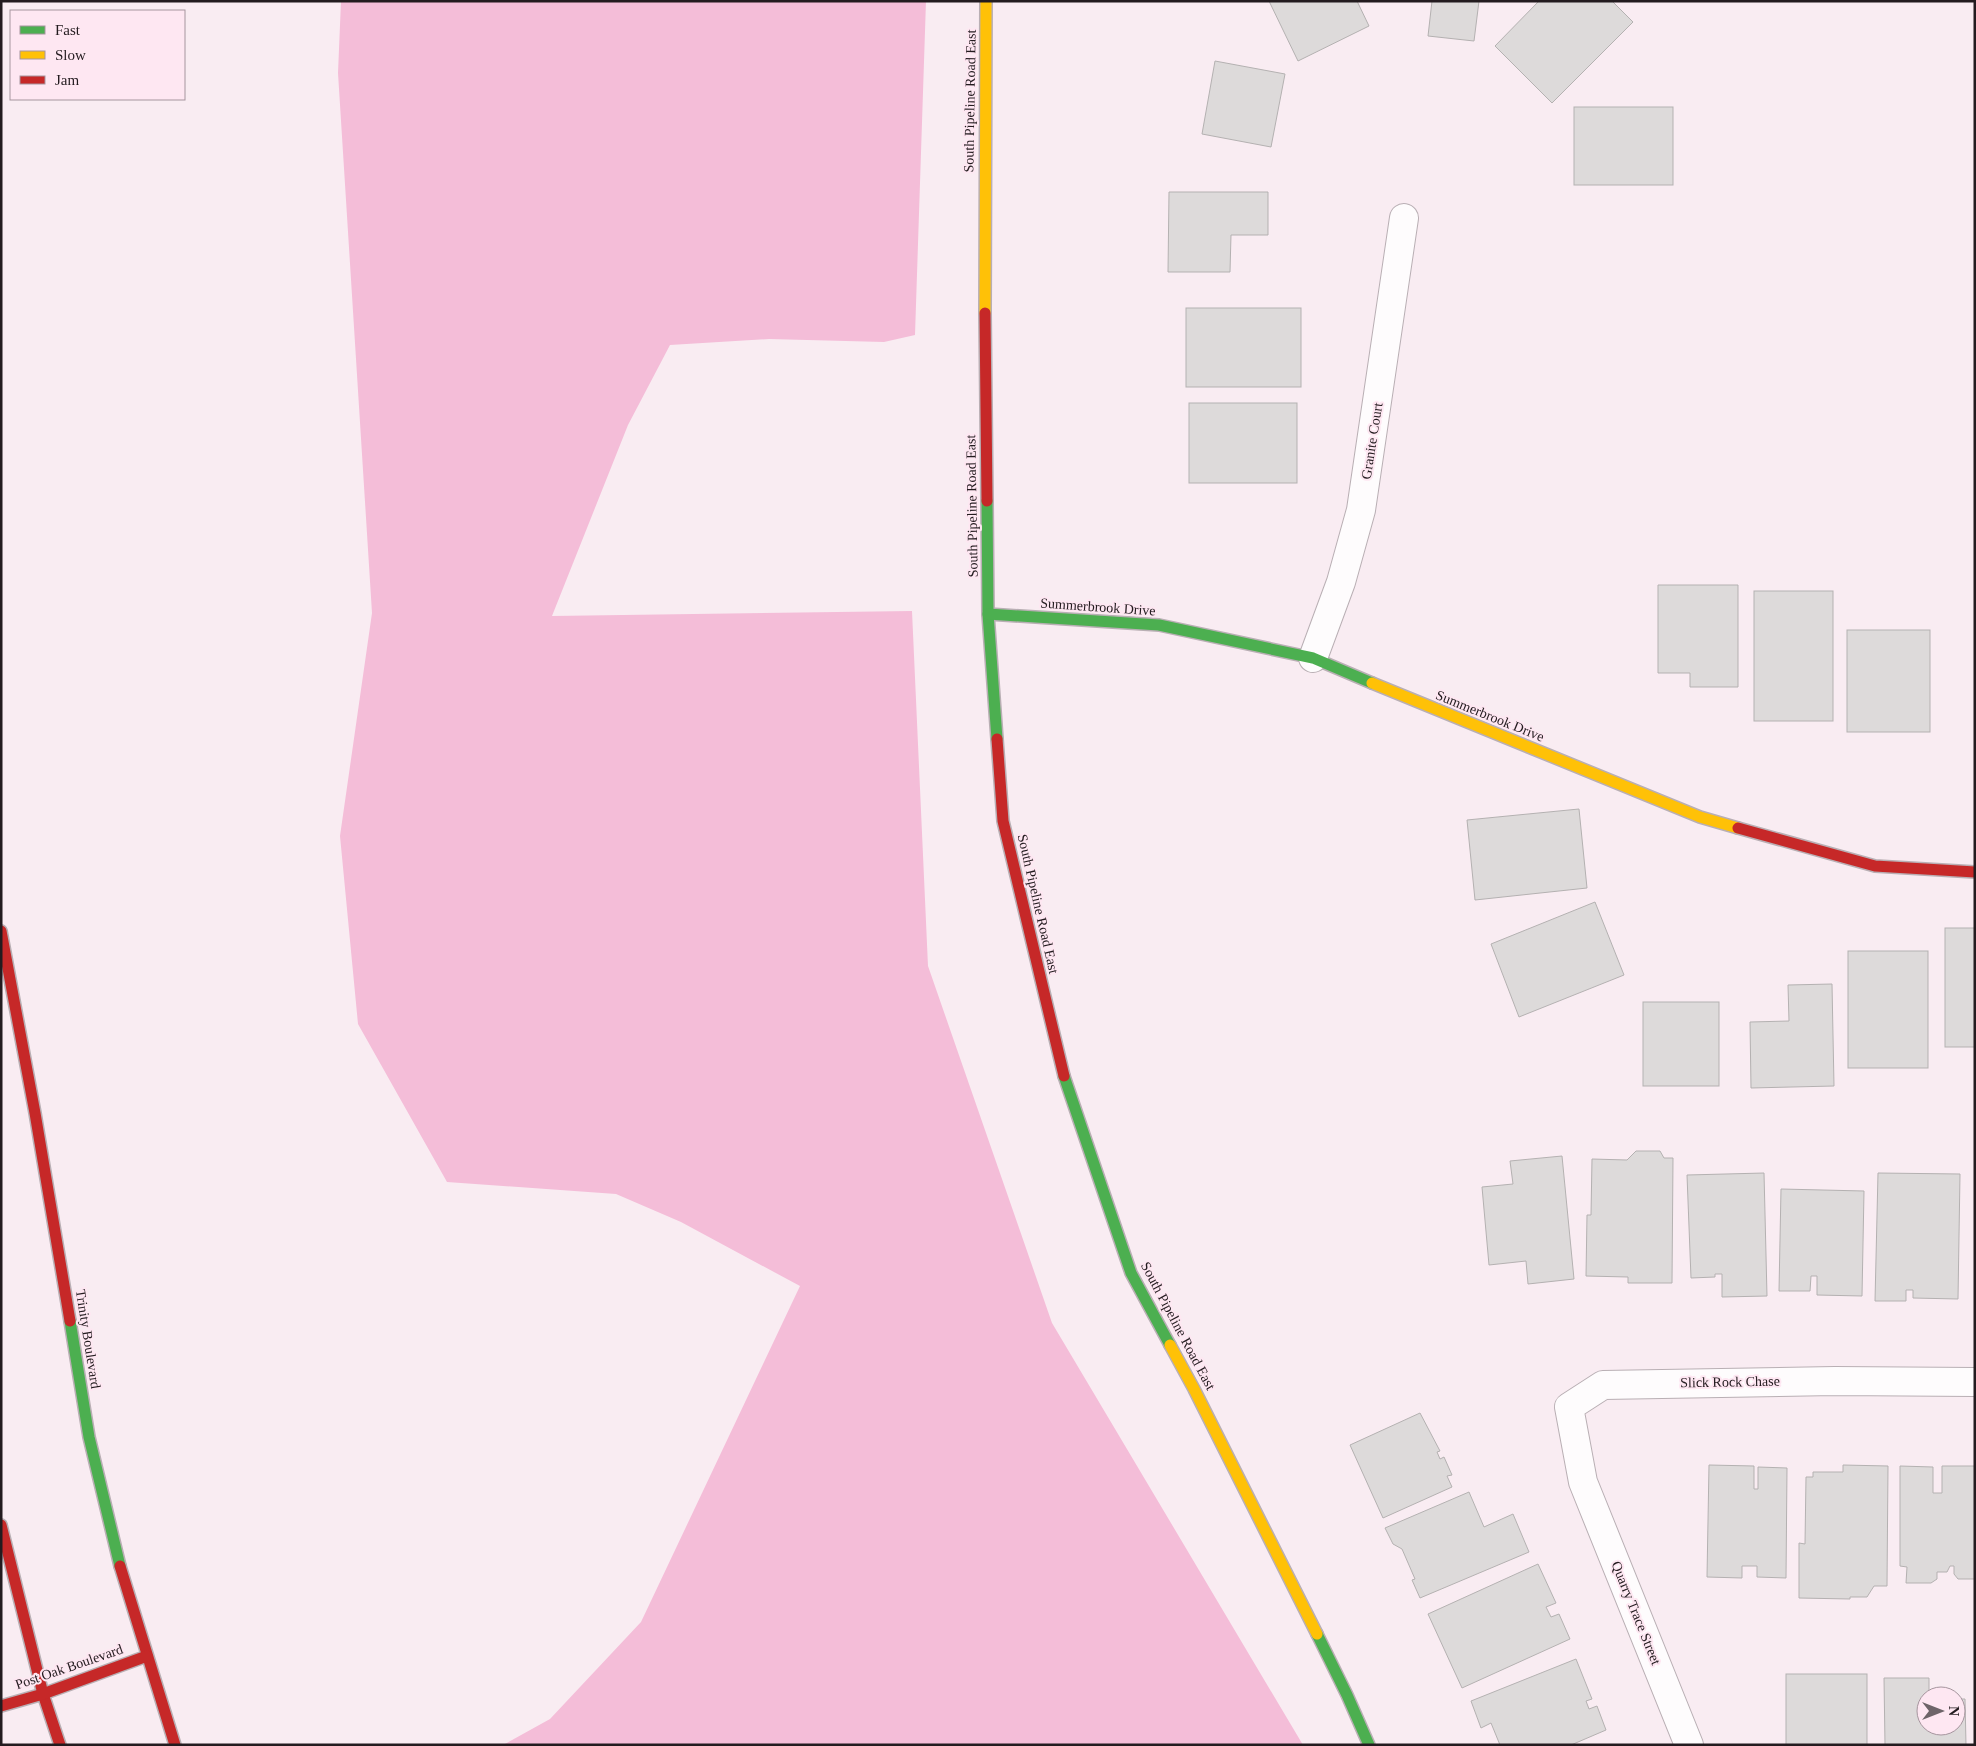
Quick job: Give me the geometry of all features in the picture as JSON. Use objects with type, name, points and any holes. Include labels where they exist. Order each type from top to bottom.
[{"type":"street","name":"South Pipeline Road East","points":[[986,1],[984,218],[988,614],[1003,821],[1068,1089],[1131,1273],[1194,1389],[1347,1695],[1368,1745]]},
{"type":"street","name":"Granite Court","points":[[1313,658],[1341,582],[1361,510],[1404,218]]},
{"type":"street","name":"Summerbrook Drive","points":[[988,614],[1159,626],[1313,658],[1425,706],[1700,817],[1875,866],[1975,872]]},
{"type":"street","name":"Trinity Boulevard","points":[[1,931],[36,1113],[89,1437],[123,1580],[175,1745]]},
{"type":"street","name":"Slick Rock Chase","points":[[1584,1482],[1569,1407],[1603,1385],[1835,1381],[1975,1382]]},
{"type":"street","name":"Quarry Trace Street","points":[[1584,1482],[1690,1745]]},
{"type":"street","points":[[1,1525],[43,1694],[60,1745]]},
{"type":"street","name":"Post Oak Boulevard","points":[[1,1706],[43,1694],[147,1656]]},
{"type":"shaded area","points":[[341,1],[926,1],[915,335],[884,342],[769,339],[670,345],[628,425],[552,616],[912,611],[928,966],[1052,1323],[1303,1745],[503,1745],[550,1719],[641,1622],[800,1286],[681,1222],[616,1194],[447,1182],[358,1024],[340,836],[372,613],[338,73]]},
{"type":"building","points":[[1269,1],[1357,1],[1369,26],[1298,61]]},
{"type":"building","points":[[1432,1],[1479,1],[1474,41],[1428,36]]},
{"type":"building","points":[[1539,1],[1612,1],[1633,22],[1552,103],[1495,46]]},
{"type":"building","points":[[1215,61],[1285,74],[1271,147],[1202,134]]},
{"type":"building","points":[[1574,107],[1673,107],[1673,185],[1574,185]]},
{"type":"building","points":[[1169,192],[1268,192],[1268,235],[1231,235],[1230,272],[1168,272]]},
{"type":"building","points":[[1186,308],[1301,308],[1301,387],[1186,387]]},
{"type":"building","points":[[1189,403],[1297,403],[1297,483],[1189,483]]},
{"type":"building","points":[[1658,585],[1738,585],[1738,687],[1690,687],[1690,673],[1658,673]]},
{"type":"building","points":[[1754,591],[1833,591],[1833,721],[1754,721]]},
{"type":"building","points":[[1847,630],[1930,630],[1930,732],[1847,732]]},
{"type":"building","points":[[1579,809],[1587,888],[1475,900],[1467,820]]},
{"type":"building","points":[[1595,902],[1624,975],[1519,1017],[1491,944]]},
{"type":"building","points":[[1945,928],[1975,928],[1975,1047],[1945,1047]]},
{"type":"building","points":[[1848,951],[1928,951],[1928,1068],[1848,1068]]},
{"type":"building","points":[[1832,984],[1834,1086],[1751,1088],[1750,1022],[1789,1021],[1788,985]]},
{"type":"building","points":[[1643,1002],[1719,1002],[1719,1086],[1643,1086]]},
{"type":"building","points":[[1636,1151],[1660,1151],[1664,1158],[1673,1158],[1672,1283],[1628,1283],[1628,1277],[1586,1276],[1587,1215],[1591,1215],[1592,1159],[1627,1160]]},
{"type":"building","points":[[1562,1156],[1574,1279],[1528,1284],[1526,1261],[1489,1265],[1482,1187],[1513,1184],[1510,1161]]},
{"type":"building","points":[[1764,1173],[1767,1296],[1722,1297],[1722,1274],[1715,1274],[1715,1277],[1691,1278],[1687,1175]]},
{"type":"building","points":[[1878,1173],[1960,1174],[1958,1299],[1913,1298],[1913,1290],[1906,1290],[1906,1301],[1875,1301]]},
{"type":"building","points":[[1781,1189],[1864,1191],[1862,1296],[1817,1295],[1817,1276],[1811,1276],[1810,1291],[1779,1291]]},
{"type":"building","points":[[1420,1413],[1440,1451],[1437,1452],[1440,1459],[1444,1457],[1452,1475],[1447,1476],[1452,1487],[1383,1518],[1350,1445]]},
{"type":"building","points":[[1709,1465],[1754,1466],[1754,1489],[1758,1489],[1758,1467],[1787,1468],[1786,1578],[1757,1577],[1757,1566],[1742,1566],[1742,1578],[1707,1577]]},
{"type":"building","points":[[1843,1465],[1888,1466],[1887,1586],[1874,1586],[1867,1597],[1850,1597],[1850,1599],[1799,1598],[1799,1543],[1805,1544],[1806,1477],[1813,1477],[1813,1472],[1843,1472]]},
{"type":"building","points":[[1900,1466],[1933,1467],[1933,1493],[1942,1493],[1942,1466],[1975,1466],[1975,1579],[1958,1579],[1954,1574],[1954,1566],[1950,1566],[1947,1572],[1937,1572],[1937,1579],[1931,1583],[1906,1583],[1907,1567],[1900,1566]]},
{"type":"building","points":[[1469,1492],[1484,1527],[1513,1514],[1529,1552],[1420,1598],[1412,1580],[1415,1579],[1402,1549],[1393,1544],[1385,1528]]},
{"type":"building","points":[[1538,1564],[1556,1603],[1546,1607],[1551,1617],[1559,1614],[1570,1639],[1462,1688],[1428,1614]]},
{"type":"building","points":[[1576,1659],[1592,1699],[1586,1701],[1589,1709],[1597,1706],[1606,1730],[1571,1745],[1500,1745],[1491,1723],[1481,1728],[1471,1701]]},
{"type":"building","points":[[1786,1674],[1867,1674],[1867,1745],[1786,1745]]},
{"type":"building","points":[[1884,1678],[1929,1678],[1929,1686],[1916,1686],[1916,1736],[1966,1736],[1966,1745],[1885,1745]]},
{"type":"traffic: fast","points":[[987,501],[988,614],[997,739]]},
{"type":"traffic: fast","points":[[988,614],[1159,625],[1313,658],[1372,683]]},
{"type":"traffic: fast","points":[[1064,1076],[1131,1273],[1170,1345]]},
{"type":"traffic: fast","points":[[70,1321],[89,1437],[120,1566]]},
{"type":"traffic: fast","points":[[1317,1634],[1369,1745]]},
{"type":"traffic: slow","points":[[985,313],[986,1]]},
{"type":"traffic: slow","points":[[1372,683],[1700,817],[1738,828]]},
{"type":"traffic: slow","points":[[1170,1345],[1317,1634]]},
{"type":"traffic: jam","points":[[985,313],[987,501]]},
{"type":"traffic: jam","points":[[997,739],[1003,821],[1064,1076]]},
{"type":"traffic: jam","points":[[1738,828],[1875,866],[1975,872]]},
{"type":"traffic: jam","points":[[1,931],[35,1113],[70,1321]]},
{"type":"traffic: jam","points":[[1,1525],[43,1694],[60,1745]]},
{"type":"traffic: jam","points":[[120,1566],[175,1745]]},
{"type":"traffic: jam","points":[[1,1706],[43,1694],[147,1656]]}]
